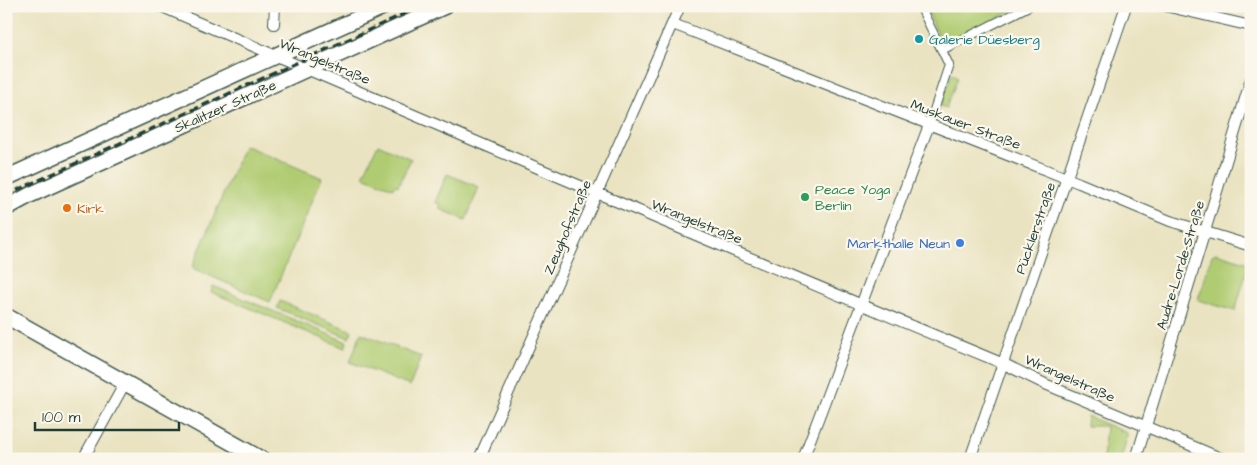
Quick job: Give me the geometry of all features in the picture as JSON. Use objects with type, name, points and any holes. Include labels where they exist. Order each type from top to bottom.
[{"type":"main road","name":"Skalitzer Straße","points":[[6,178],[385,6]]},
{"type":"main road","name":"Skalitzer Straße","points":[[6,208],[30,195],[446,6]]},
{"type":"main road","points":[[6,316],[261,459]]},
{"type":"street","name":"Wrangelstraße","points":[[160,6],[597,192],[644,214],[1004,364],[1223,459]]},
{"type":"street","points":[[274,6],[274,24]]},
{"type":"street","name":"Zeughofstraße","points":[[479,459],[680,6]]},
{"type":"street","points":[[803,459],[930,125],[949,68],[920,6]]},
{"type":"street","points":[[942,50],[1029,6]]},
{"type":"street","name":"Pücklerstraße","points":[[970,459],[1126,6]]},
{"type":"street","points":[[1165,6],[1251,26]]},
{"type":"street","name":"Muskauer Straße","points":[[673,24],[1067,178],[1153,215],[1251,246]]},
{"type":"street","name":"Audre-Lorde-Straße","points":[[1136,459],[1251,79]]},
{"type":"street","points":[[83,459],[125,383]]},
{"type":"green space","points":[[925,6],[1022,6],[948,42],[939,37]]},
{"type":"green space","points":[[952,73],[958,77],[946,108],[940,106]]},
{"type":"green space","points":[[378,144],[411,159],[398,186],[395,185],[393,188],[363,176]]},
{"type":"green space","points":[[244,145],[322,178],[270,302],[192,268]]},
{"type":"green space","points":[[447,174],[479,187],[466,220],[440,209],[440,204],[435,202]]},
{"type":"green space","points":[[1216,253],[1249,263],[1235,311],[1198,300],[1212,255]]},
{"type":"green space","points":[[213,286],[347,342],[345,348],[211,292]]},
{"type":"green space","points":[[280,301],[352,331],[349,338],[277,308]]},
{"type":"green space","points":[[361,333],[421,357],[410,386],[350,362]]},
{"type":"green space","points":[[1087,416],[1127,433],[1121,459],[1103,459],[1106,426],[1086,426]]},
{"type":"railway","points":[[6,195],[421,6]]},
{"type":"place","name":"Galerie Düesberg","points":[[919,39]]},
{"type":"place","name":"Peace Yoga Berlin","points":[[805,197]]},
{"type":"place","name":"Kirk","points":[[67,208]]},
{"type":"place","name":"Markthalle Neun","points":[[960,243]]}]
